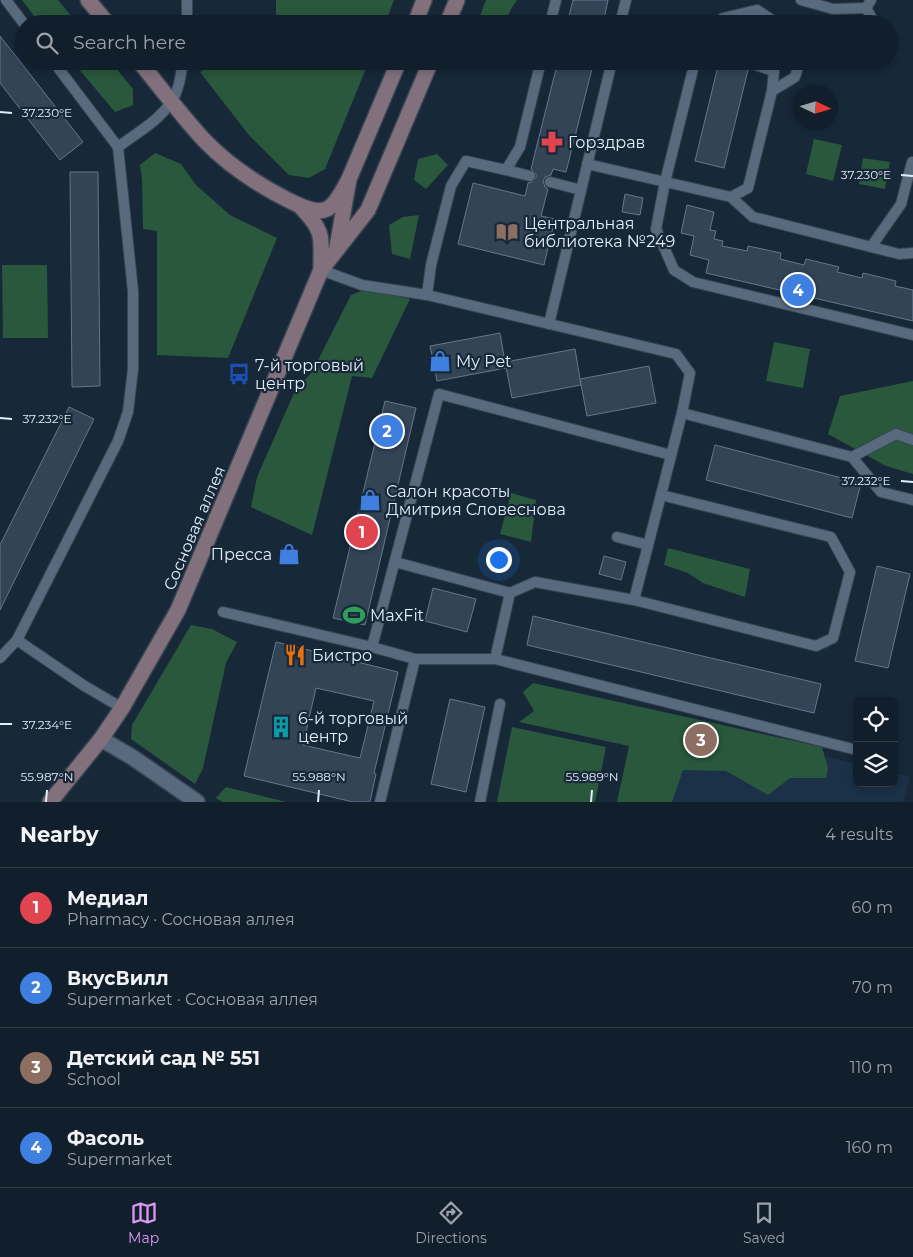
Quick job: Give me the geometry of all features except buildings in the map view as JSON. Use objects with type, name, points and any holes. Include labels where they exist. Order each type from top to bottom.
[{"type":"main road","points":[[88,0],[100,15]]},
{"type":"main road","points":[[418,15],[424,0]]},
{"type":"main road","points":[[451,15],[457,0]]},
{"type":"main road","points":[[146,70],[205,141],[230,164],[274,194],[300,206],[318,211],[326,210],[333,204],[349,179],[395,70]]},
{"type":"main road","name":"Сосновая аллея","points":[[50,802],[122,708],[180,605],[321,270],[368,210],[427,70]]},
{"type":"main road","points":[[321,240],[325,246],[337,251],[349,179]]},
{"type":"main road","points":[[300,206],[315,222],[319,230],[321,270]]},
{"type":"street","points":[[100,739],[132,757],[197,802]]},
{"type":"lane","points":[[6,0],[17,15]]},
{"type":"lane","points":[[187,0],[187,15]]},
{"type":"lane","points":[[552,15],[556,0]]},
{"type":"lane","points":[[622,15],[626,0]]},
{"type":"lane","points":[[800,0],[833,9],[869,4]]},
{"type":"lane","points":[[736,15],[757,10],[764,15]]},
{"type":"lane","points":[[0,658],[17,640],[118,441],[128,412],[134,369],[133,291],[118,147],[60,70]]},
{"type":"lane","points":[[118,147],[161,115],[172,102],[182,70]]},
{"type":"lane","points":[[506,170],[520,147],[539,70]]},
{"type":"lane","points":[[549,324],[610,70]]},
{"type":"lane","points":[[693,70],[664,182],[656,229],[674,270],[693,282],[913,335]]},
{"type":"lane","points":[[731,196],[748,188],[772,91],[775,70]]},
{"type":"lane","points":[[772,91],[795,77],[797,70]]},
{"type":"lane","points":[[428,295],[431,265],[451,186],[466,161],[530,176]]},
{"type":"lane","points":[[871,247],[900,204],[912,162]]},
{"type":"lane","points":[[587,164],[731,196],[753,217],[900,254],[913,253]]},
{"type":"lane","points":[[550,182],[581,190]]},
{"type":"lane","points":[[321,270],[362,285],[428,295],[676,354],[690,373],[682,413],[634,600]]},
{"type":"lane","points":[[372,647],[439,394],[671,455]]},
{"type":"lane","points":[[682,413],[852,457],[881,492],[913,500]]},
{"type":"lane","points":[[852,457],[896,434],[913,440]]},
{"type":"lane","points":[[396,562],[510,593],[535,582],[634,600],[816,646],[833,638],[850,572],[831,537],[661,495]]},
{"type":"lane","points":[[617,537],[648,545]]},
{"type":"lane","points":[[495,658],[510,593]]},
{"type":"lane","points":[[223,612],[415,659],[495,658],[853,749]]},
{"type":"lane","points":[[17,640],[83,685],[122,708]]},
{"type":"lane","points":[[380,802],[415,659]]},
{"type":"lane","points":[[480,802],[500,704]]},
{"type":"shaded area","points":[[653,715],[853,763],[853,787],[898,787],[898,774],[910,777],[903,802],[634,802]]},
{"type":"green space","points":[[22,0],[58,0],[70,15],[33,15]]},
{"type":"green space","points":[[276,0],[394,0],[388,15],[276,15]]},
{"type":"green space","points":[[486,0],[517,0],[508,15],[480,15]]},
{"type":"green space","points":[[80,70],[117,70],[133,89],[133,105],[115,112]]},
{"type":"green space","points":[[203,70],[365,70],[325,169],[309,178],[289,175],[248,134],[200,72]]},
{"type":"green space","points":[[814,139],[842,145],[833,181],[806,174]]},
{"type":"green space","points":[[155,153],[181,164],[196,185],[230,215],[277,238],[228,358],[157,355],[157,231],[143,229],[140,165]]},
{"type":"green space","points":[[437,154],[448,165],[426,189],[414,180],[418,159]]},
{"type":"green space","points":[[863,158],[890,162],[885,189],[859,184]]},
{"type":"green space","points":[[419,215],[410,259],[392,254],[389,225],[403,217]]},
{"type":"green space","points":[[2,265],[47,265],[48,338],[3,338]]},
{"type":"green space","points":[[367,289],[410,299],[372,378],[352,376],[312,535],[251,507],[257,477],[294,393],[312,372],[351,295]]},
{"type":"green space","points":[[774,342],[810,349],[803,388],[766,381]]},
{"type":"green space","points":[[913,381],[913,474],[886,466],[828,434],[840,396]]},
{"type":"green space","points":[[511,493],[536,500],[531,542],[500,534]]},
{"type":"green space","points":[[668,548],[750,569],[745,597],[703,583],[688,573],[664,565]]},
{"type":"green space","points":[[191,625],[212,629],[237,642],[226,663],[203,768],[195,784],[131,739],[132,725]]},
{"type":"green space","points":[[533,683],[822,747],[828,768],[826,778],[790,778],[768,795],[726,771],[683,770],[672,802],[617,802],[629,746],[519,722],[534,711],[523,692]]},
{"type":"green space","points":[[512,727],[606,747],[595,802],[497,802]]},
{"type":"green space","points":[[226,787],[286,802],[222,802],[216,798]]},
{"type":"place","name":"Горздрав","points":[[552,142]]},
{"type":"place","name":"Центральная библиотека №249","points":[[507,232]]},
{"type":"place","name":"Фасоль","points":[[798,290]]},
{"type":"place","name":"My Pet","points":[[440,361]]},
{"type":"place","name":"7-й торговый центр","points":[[239,374]]},
{"type":"place","name":"ВкусВилл","points":[[387,431]]},
{"type":"place","name":"Салон красоты Дмитрия Словеснова","points":[[370,500]]},
{"type":"place","name":"Медиал","points":[[362,532]]},
{"type":"place","name":"Пресса","points":[[289,554]]},
{"type":"place","name":"MaxFit","points":[[354,615]]},
{"type":"place","name":"Бистро","points":[[295,655]]},
{"type":"place","name":"6-й торговый центр","points":[[281,727]]},
{"type":"place","name":"Детский сад № 551","points":[[701,740]]}]
